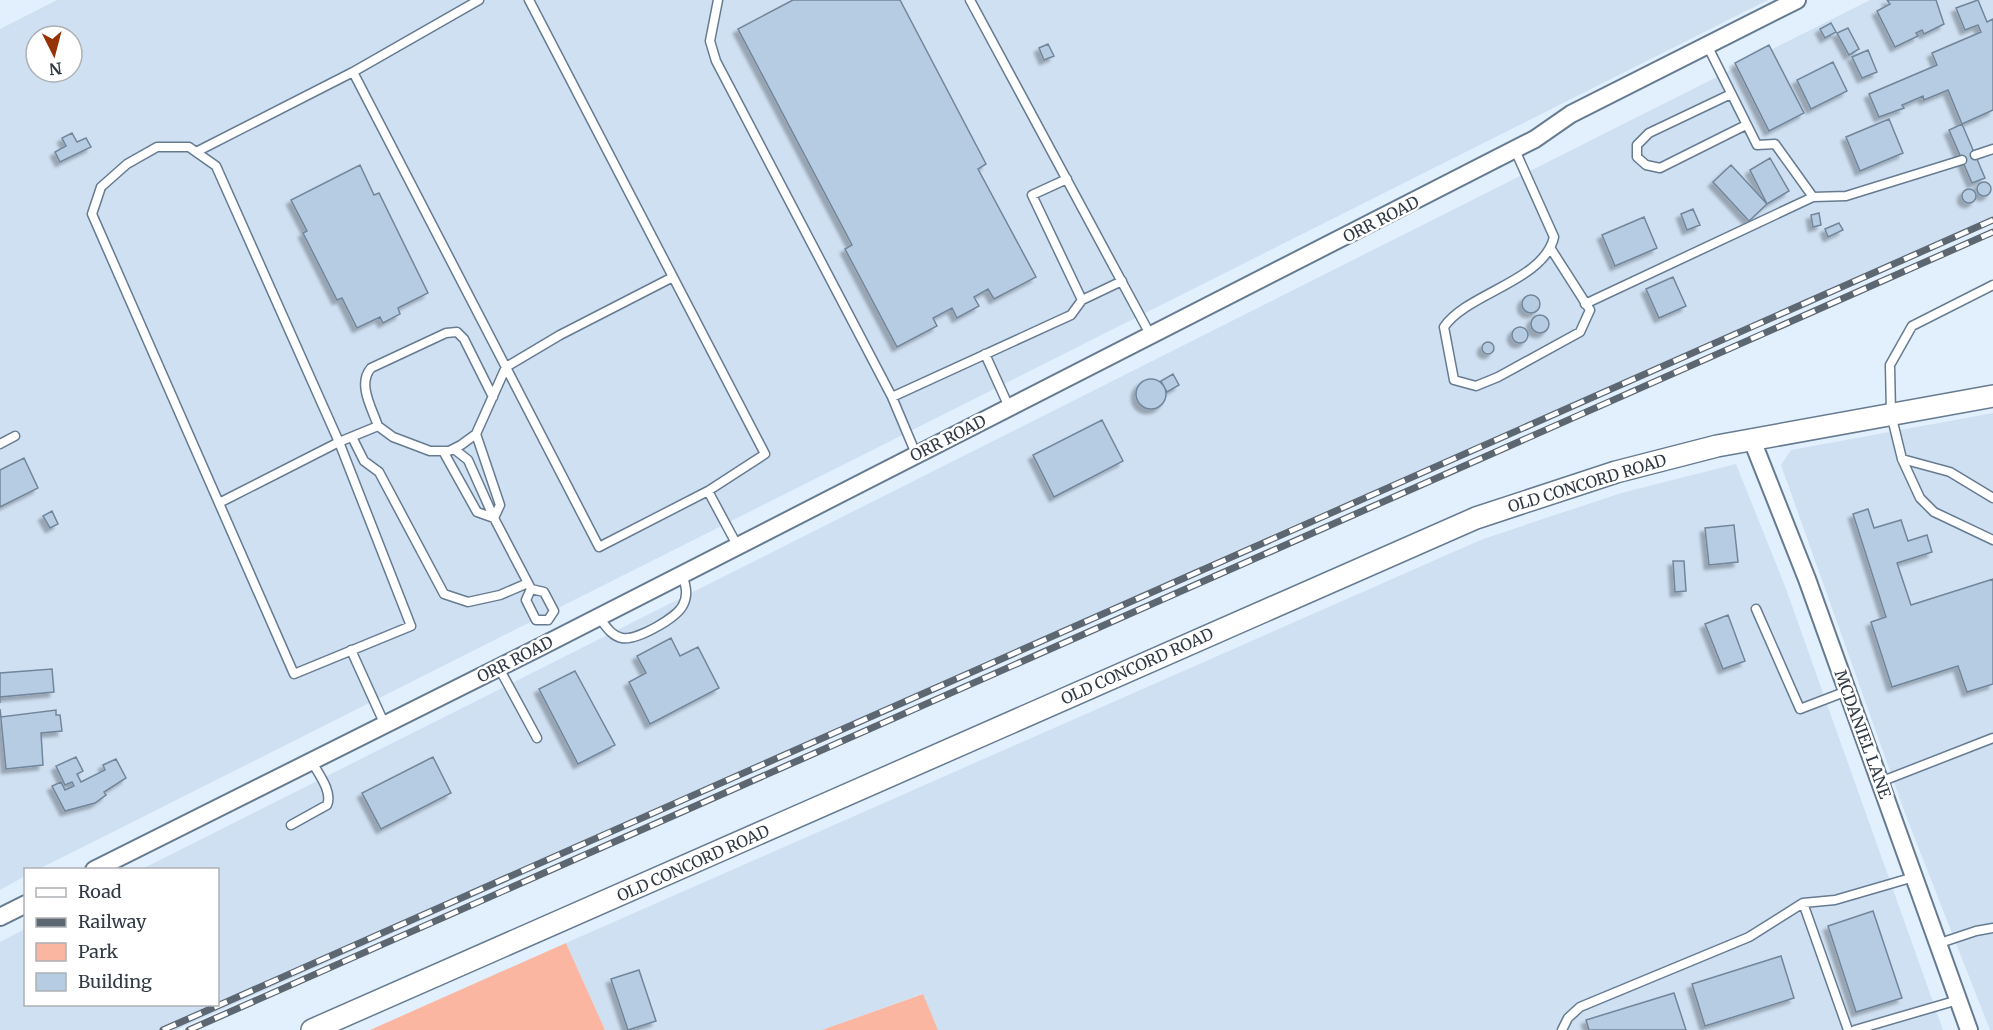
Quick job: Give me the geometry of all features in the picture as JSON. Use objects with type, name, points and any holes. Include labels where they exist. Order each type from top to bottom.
[{"type":"street","name":"ORR ROAD","points":[[98,868],[1152,336],[1515,150],[1571,114],[1792,1]]},
{"type":"street","name":"OLD CONCORD ROAD","points":[[312,1030],[1476,518],[1616,472],[1752,440],[1993,396]]},
{"type":"street","name":"MCDANIEL LANE","points":[[1752,440],[1847,691],[1969,1030]]},
{"type":"street","points":[[0,916],[24,905]]},
{"type":"lane","points":[[198,151],[353,72],[479,0]]},
{"type":"lane","points":[[353,72],[599,548],[708,490],[765,454],[529,0]]},
{"type":"lane","points":[[718,0],[710,41],[716,61],[892,397],[916,454]]},
{"type":"lane","points":[[970,0],[1152,336]]},
{"type":"lane","points":[[1707,45],[1757,145],[1775,144],[1813,197]]},
{"type":"lane","points":[[1731,94],[1649,133],[1637,145],[1637,157],[1646,165],[1660,168],[1746,124]]},
{"type":"lane","points":[[157,147],[189,147],[198,151],[216,166],[339,442],[411,626],[294,674],[92,214],[101,187],[127,165],[157,147]]},
{"type":"lane","points":[[1975,155],[1993,148]]},
{"type":"lane","points":[[1515,150],[1554,237],[1551,249],[1512,282],[1453,315],[1444,327],[1454,380],[1476,386],[1580,332],[1590,310],[1551,249]]},
{"type":"lane","points":[[1585,304],[1813,197],[1846,196],[1962,160]]},
{"type":"lane","points":[[1067,179],[1032,195],[1082,300]]},
{"type":"lane","points":[[493,397],[464,339],[457,332],[446,333],[371,368],[365,375],[365,388],[378,426],[393,437],[430,451],[454,449],[476,434],[493,397],[506,367],[560,335],[673,277]]},
{"type":"lane","points":[[892,397],[1071,315],[1082,300],[1122,280]]},
{"type":"lane","points":[[1993,285],[1912,326],[1890,365],[1891,414],[1902,459],[1920,498],[1934,513],[1993,540]]},
{"type":"lane","points":[[985,354],[1009,407]]},
{"type":"lane","points":[[219,503],[339,442],[378,426]]},
{"type":"lane","points":[[476,434],[500,505],[494,518]]},
{"type":"lane","points":[[0,444],[15,436]]},
{"type":"lane","points":[[352,437],[364,461],[379,472],[444,594],[468,602],[529,586],[544,592],[554,611],[548,620]]},
{"type":"lane","points":[[454,449],[468,460],[494,518],[529,586],[526,600],[536,620],[548,620]]},
{"type":"lane","points":[[443,451],[477,512],[494,518]]},
{"type":"lane","points":[[1902,459],[1950,472],[1993,498]]},
{"type":"lane","points":[[708,490],[737,545]]},
{"type":"lane","points":[[598,616],[612,634],[624,639],[637,636],[674,617],[683,605],[687,592],[682,573]]},
{"type":"lane","points":[[1756,609],[1800,709],[1847,691]]},
{"type":"lane","points":[[548,620],[557,638]]},
{"type":"lane","points":[[351,650],[385,725]]},
{"type":"lane","points":[[498,668],[537,738]]},
{"type":"lane","points":[[1880,782],[1993,738]]},
{"type":"lane","points":[[291,825],[327,805],[329,801],[328,793],[312,762]]},
{"type":"lane","points":[[1562,1030],[1568,1018],[1580,1007],[1749,937],[1803,903],[1835,900],[1914,877]]},
{"type":"lane","points":[[1803,903],[1848,1030]]},
{"type":"lane","points":[[1937,944],[1993,928]]},
{"type":"lane","points":[[1855,1030],[1958,1000]]},
{"type":"shaded area","points":[[57,0],[1768,0],[41,868],[24,868],[24,877],[0,890],[0,29]]},
{"type":"shaded area","points":[[1870,0],[1993,0],[1993,218],[1201,566],[1204,571],[176,1030],[0,1030],[0,942],[24,930],[24,1006],[219,1006],[219,868],[144,868]]},
{"type":"shaded area","points":[[1993,413],[1993,1030],[1990,1030],[1906,816],[1781,465],[1791,450]]},
{"type":"shaded area","points":[[1736,464],[1785,586],[1943,1030],[938,1030],[922,994],[822,1030],[605,1030],[566,943],[1483,539],[1621,493]]},
{"type":"green space","points":[[566,943],[605,1030],[370,1030]]},
{"type":"green space","points":[[923,994],[938,1030],[822,1030]]},
{"type":"building","points":[[793,0],[900,0],[986,164],[978,169],[1036,277],[994,299],[988,289],[974,297],[979,306],[957,318],[952,308],[933,318],[937,326],[897,347],[845,249],[852,245],[738,29]]},
{"type":"building","points":[[1887,0],[1936,0],[1944,24],[1924,34],[1922,30],[1916,33],[1918,36],[1895,47],[1877,11],[1890,4]]},
{"type":"building","points":[[1978,0],[1987,22],[1993,19],[1993,110],[1962,124],[1948,90],[1924,100],[1923,96],[1902,105],[1904,108],[1879,117],[1869,94],[1937,65],[1932,53],[1981,32],[1978,25],[1965,30],[1956,8]]},
{"type":"building","points":[[1831,23],[1836,32],[1825,38],[1820,29]]},
{"type":"building","points":[[1848,28],[1859,49],[1849,55],[1837,33]]},
{"type":"building","points":[[1048,44],[1054,56],[1044,60],[1039,48]]},
{"type":"building","points":[[1769,45],[1804,113],[1769,131],[1735,63]]},
{"type":"building","points":[[1868,50],[1877,72],[1862,78],[1852,57]]},
{"type":"building","points":[[1833,62],[1847,91],[1811,109],[1797,80]]},
{"type":"building","points":[[1889,119],[1903,153],[1860,171],[1846,137]]},
{"type":"building","points":[[1962,124],[1985,178],[1972,183],[1949,130]]},
{"type":"building","points":[[72,133],[77,142],[86,138],[91,147],[60,162],[55,152],[66,146],[62,138]]},
{"type":"building","points":[[1770,158],[1789,191],[1767,204],[1750,170]]},
{"type":"building","points":[[360,165],[374,195],[379,193],[428,293],[398,308],[400,314],[383,323],[380,317],[357,328],[342,298],[337,300],[303,233],[307,231],[291,200]]},
{"type":"building","points":[[1731,165],[1767,204],[1749,221],[1713,182]]},
{"type":"building","points":[[1981,182],[1987,182],[1991,189],[1987,196],[1981,196],[1977,192],[1977,186]]},
{"type":"building","points":[[1966,189],[1972,189],[1976,196],[1972,203],[1966,203],[1962,199],[1962,193]]},
{"type":"building","points":[[1693,209],[1700,225],[1687,230],[1681,214]]},
{"type":"building","points":[[1819,213],[1821,225],[1813,227],[1811,215]]},
{"type":"building","points":[[1644,217],[1657,248],[1615,266],[1602,235]]},
{"type":"building","points":[[1839,223],[1843,230],[1828,237],[1825,229]]},
{"type":"building","points":[[1673,277],[1686,306],[1659,318],[1646,289]]},
{"type":"building","points":[[1531,295],[1537,298],[1540,304],[1537,310],[1531,313],[1525,310],[1522,304],[1525,298]]},
{"type":"building","points":[[1540,315],[1546,318],[1549,324],[1546,330],[1540,333],[1534,330],[1531,324],[1534,318]]},
{"type":"building","points":[[1520,327],[1526,329],[1528,335],[1526,341],[1520,343],[1514,341],[1512,335],[1514,329]]},
{"type":"building","points":[[1488,342],[1494,348],[1488,354],[1482,348]]},
{"type":"building","points":[[1173,374],[1179,385],[1167,392],[1161,381]]},
{"type":"building","points":[[1151,379],[1157,380],[1165,388],[1165,400],[1157,408],[1151,409],[1145,408],[1137,400],[1136,394],[1137,388],[1145,380]]},
{"type":"building","points":[[1102,420],[1123,461],[1054,497],[1033,455]]},
{"type":"building","points":[[24,458],[38,488],[0,507],[0,470]]},
{"type":"building","points":[[1868,509],[1874,528],[1901,520],[1908,541],[1927,535],[1932,552],[1897,563],[1911,605],[1993,579],[1993,684],[1967,692],[1958,666],[1892,687],[1871,622],[1886,617],[1853,514]]},
{"type":"building","points":[[52,511],[58,524],[50,528],[43,516]]},
{"type":"building","points":[[1734,525],[1738,562],[1709,565],[1705,528]]},
{"type":"building","points":[[1673,561],[1684,561],[1686,591],[1675,592]]},
{"type":"building","points":[[1728,615],[1745,661],[1723,669],[1705,624]]},
{"type":"building","points":[[671,638],[680,656],[698,647],[719,688],[650,724],[629,682],[646,673],[637,656]]},
{"type":"building","points":[[52,669],[54,692],[0,697],[0,673]]},
{"type":"building","points":[[575,671],[615,745],[578,764],[539,689]]},
{"type":"building","points":[[0,709],[1,717],[56,710],[56,715],[60,715],[62,731],[41,733],[43,765],[6,769]]},
{"type":"building","points":[[76,757],[83,771],[77,774],[81,782],[105,770],[103,765],[116,759],[126,778],[104,792],[106,795],[95,803],[65,811],[52,786],[61,782],[65,790],[74,786],[72,782],[65,785],[56,766]]},
{"type":"building","points":[[433,757],[451,793],[381,829],[362,793]]},
{"type":"building","points":[[1873,911],[1902,998],[1856,1012],[1828,926]]},
{"type":"building","points":[[1781,956],[1794,998],[1705,1026],[1692,984]]},
{"type":"building","points":[[639,970],[656,1021],[628,1030],[611,979]]},
{"type":"building","points":[[1674,993],[1686,1030],[1589,1030],[1586,1020]]},
{"type":"railway","points":[[219,1005],[1993,220]]},
{"type":"railway","points":[[189,1030],[1993,232]]},
{"type":"railway","points":[[163,1030],[217,1006]]}]
